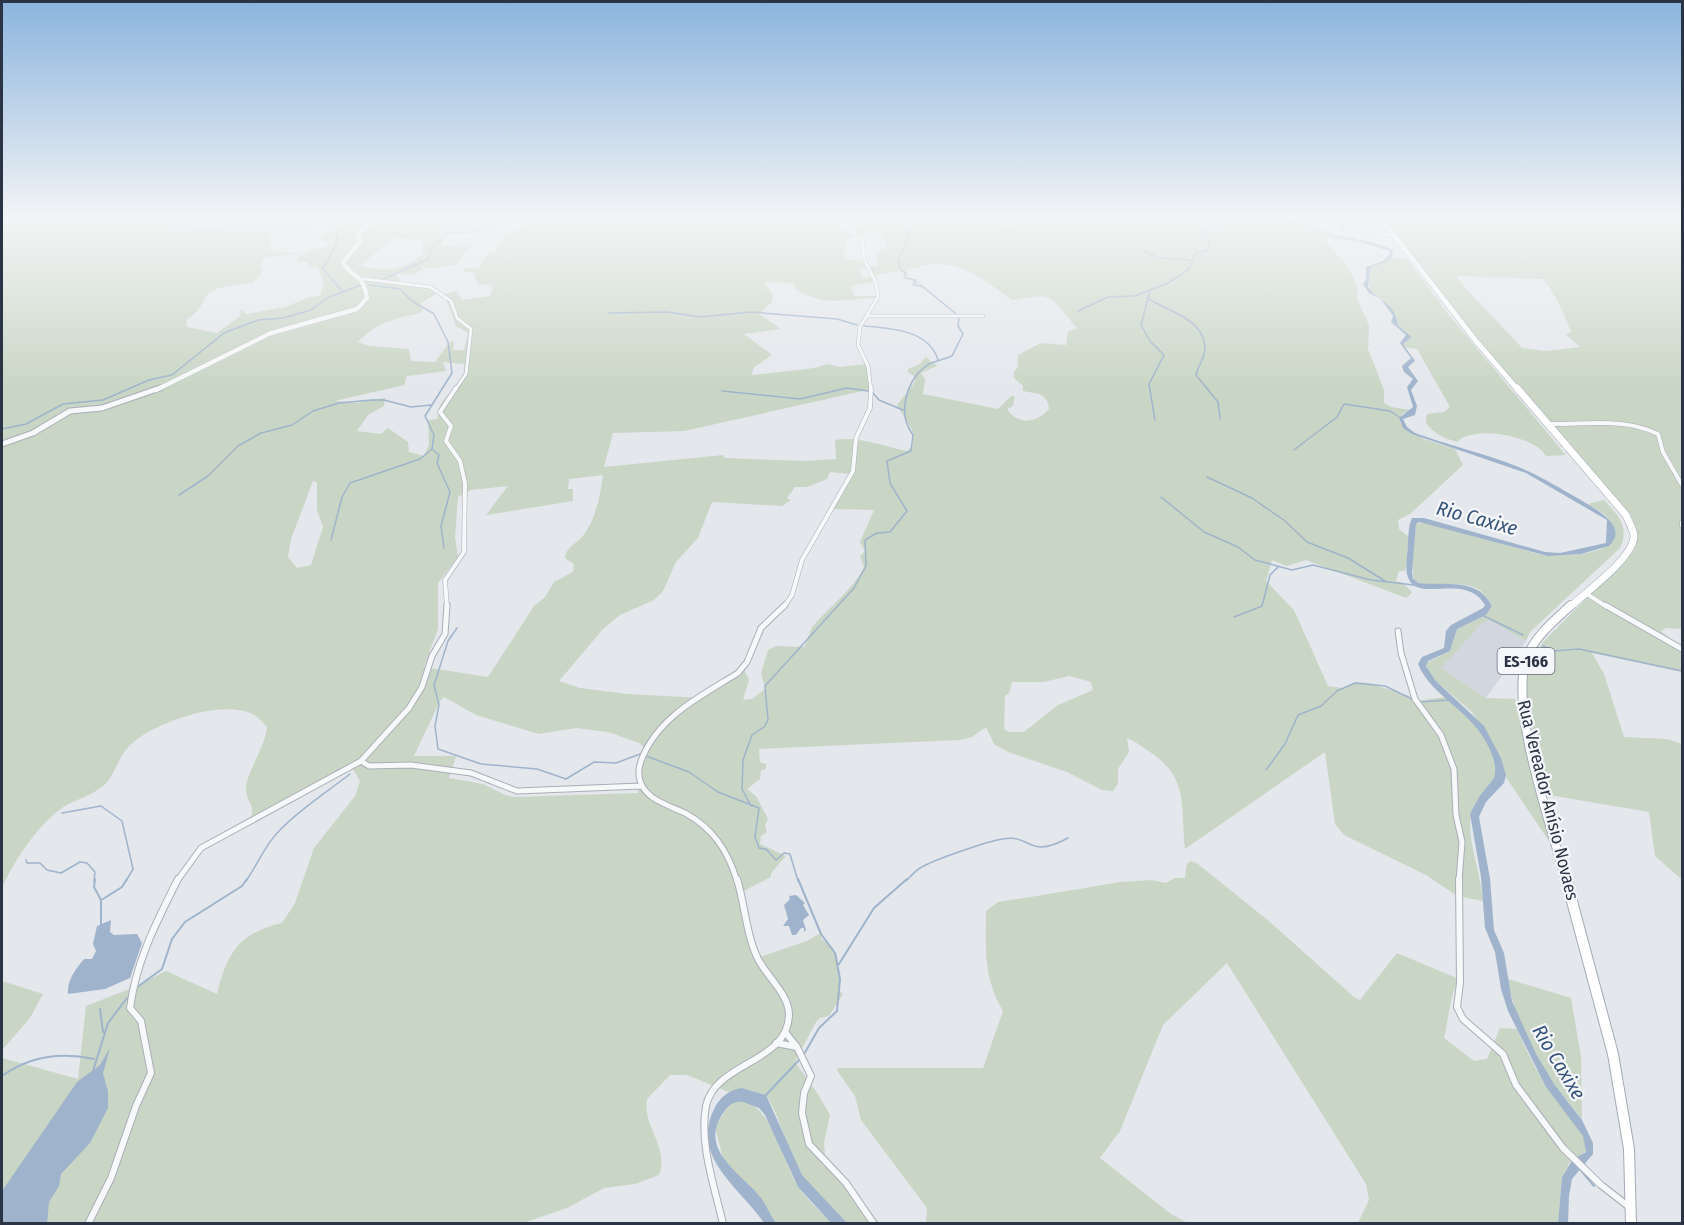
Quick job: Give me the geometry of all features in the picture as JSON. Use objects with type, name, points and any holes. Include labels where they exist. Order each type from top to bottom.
[{"type":"main road","name":"Rua Vereador Anísio Novaes","points":[[1425,274],[1545,424],[1626,515],[1632,528],[1634,539],[1629,550],[1587,594],[1540,635],[1529,653],[1520,688],[1525,727],[1613,1053],[1629,1149],[1631,1224]]},
{"type":"street","points":[[88,1224],[111,1178],[136,1106],[151,1073],[141,1021],[130,1008],[134,985],[148,939],[178,878],[201,848],[241,829],[361,760],[409,708],[422,687],[432,656],[445,634],[447,607],[445,580],[464,555],[462,530],[467,487],[456,452],[446,441],[451,426],[440,412],[466,374],[471,329],[457,318],[451,301],[430,287],[364,279],[356,274]]},
{"type":"street","points":[[723,1224],[704,1121],[709,1095],[727,1076],[753,1062],[776,1043],[785,1032],[789,1011],[785,1000],[763,972],[756,954],[736,873],[722,845],[701,822],[650,796],[641,786],[637,773],[644,749],[663,724],[738,673],[747,662],[762,628],[780,612],[792,594],[802,560],[850,480],[856,438],[870,408],[868,366],[858,345],[860,327],[876,304],[878,289],[871,274]]},
{"type":"street","points":[[2,444],[33,433],[70,411],[102,408],[164,387],[271,333],[357,309],[367,298],[364,279]]},
{"type":"street","points":[[867,316],[983,316]]},
{"type":"street","points":[[1545,424],[1630,425],[1653,431],[1658,434],[1663,453],[1683,485]]},
{"type":"street","points":[[1587,594],[1636,625],[1683,649]]},
{"type":"street","points":[[1398,631],[1401,653],[1415,699],[1441,735],[1456,781],[1456,815],[1462,857],[1459,873],[1460,982],[1456,1007],[1463,1019],[1503,1054],[1516,1085],[1572,1156],[1630,1208]]},
{"type":"street","points":[[361,760],[369,766],[411,765],[471,773],[525,791],[641,786]]},
{"type":"street","points":[[785,1032],[799,1049],[811,1076],[804,1092],[802,1113],[809,1144],[846,1183],[874,1224]]},
{"type":"street","points":[[776,1043],[799,1049]]},
{"type":"shaded area","points":[[1491,619],[1526,641],[1486,698],[1440,668],[1482,623]]},
{"type":"green space","points":[[2,274],[260,274],[253,283],[228,286],[211,292],[197,312],[186,320],[187,327],[217,333],[240,316],[241,309],[246,314],[286,307],[309,297],[320,296],[324,284],[321,274],[392,274],[400,278],[397,285],[428,288],[437,293],[418,305],[423,308],[421,313],[386,322],[358,342],[370,346],[409,349],[411,361],[435,362],[450,342],[454,341],[453,350],[464,350],[468,333],[456,326],[444,294],[457,291],[462,300],[490,296],[493,285],[478,284],[474,274],[861,274],[863,278],[871,277],[873,282],[850,286],[855,296],[877,296],[877,298],[836,301],[808,296],[796,290],[794,283],[764,282],[773,295],[772,302],[759,314],[781,329],[744,334],[772,355],[753,368],[752,375],[815,368],[827,364],[839,367],[867,364],[872,389],[684,431],[613,433],[604,467],[723,455],[724,458],[806,461],[836,459],[835,440],[844,439],[862,440],[906,451],[913,446],[913,432],[897,405],[915,382],[915,377],[908,372],[908,369],[920,364],[926,357],[937,366],[921,373],[925,379],[923,394],[998,409],[1011,396],[1015,396],[1013,406],[1007,409],[1011,414],[1028,421],[1039,417],[1049,409],[1048,403],[1040,395],[1023,391],[1023,386],[1014,378],[1014,372],[1018,367],[1018,355],[1041,343],[1066,345],[1068,332],[1077,328],[1050,299],[1037,296],[1012,300],[975,274],[1351,274],[1358,288],[1357,299],[1369,325],[1368,349],[1384,390],[1384,403],[1391,407],[1411,410],[1402,414],[1400,423],[1424,439],[1455,449],[1463,465],[1410,514],[1398,520],[1399,529],[1409,537],[1405,571],[1399,571],[1396,581],[1403,583],[1412,592],[1406,598],[1306,560],[1287,566],[1272,560],[1266,581],[1294,610],[1328,686],[1343,688],[1356,682],[1369,683],[1409,696],[1416,701],[1445,697],[1472,720],[1481,731],[1488,742],[1496,765],[1495,775],[1473,812],[1470,824],[1483,901],[1457,896],[1426,875],[1344,835],[1335,824],[1325,752],[1185,849],[1182,805],[1177,781],[1161,760],[1127,738],[1129,752],[1118,769],[1118,784],[1113,791],[1102,790],[1067,772],[1008,752],[994,744],[986,727],[972,737],[960,740],[759,749],[760,762],[766,764],[766,769],[761,770],[760,779],[747,789],[756,796],[768,819],[765,825],[767,832],[761,836],[760,844],[786,856],[771,873],[771,877],[738,894],[754,959],[807,941],[821,933],[821,939],[833,949],[836,955],[839,968],[839,991],[843,994],[829,1016],[820,1018],[816,1022],[795,1062],[830,1115],[824,1143],[825,1155],[842,1173],[879,1223],[847,1223],[812,1188],[795,1164],[775,1111],[766,1095],[746,1089],[728,1092],[687,1075],[670,1075],[647,1099],[648,1119],[661,1155],[659,1175],[635,1184],[604,1188],[567,1208],[523,1223],[2,1223],[2,1058],[78,1079],[86,1006],[132,988],[166,971],[217,994],[225,967],[237,947],[255,933],[282,923],[295,903],[314,848],[355,796],[360,781],[350,764],[249,826],[252,808],[247,796],[246,784],[263,744],[267,727],[253,714],[237,710],[221,709],[187,716],[154,729],[130,745],[107,782],[92,793],[59,810],[50,818],[26,846],[2,887]],"holes":[[[443,362],[464,364],[461,378],[441,404],[438,419],[428,420],[429,445],[424,456],[409,452],[408,442],[388,428],[381,434],[357,431],[368,415],[384,406],[385,398],[356,403],[335,401],[404,385],[407,376],[446,371]],[[830,472],[850,474],[852,477],[831,509],[874,510],[860,542],[865,551],[860,556],[864,567],[847,591],[812,627],[804,647],[776,646],[768,650],[761,673],[765,689],[752,699],[743,700],[749,679],[743,668],[738,675],[703,698],[627,694],[580,688],[559,681],[603,629],[620,615],[654,600],[663,591],[676,562],[698,538],[712,502],[782,506],[791,500],[787,498],[795,487],[807,487],[827,479]],[[603,475],[599,498],[589,526],[566,554],[565,558],[574,564],[573,572],[554,582],[545,597],[534,606],[488,677],[424,667],[438,629],[438,583],[458,557],[455,537],[458,497],[471,490],[508,486],[486,515],[573,501],[573,489],[568,489],[569,479]],[[313,481],[317,482],[317,510],[323,527],[311,565],[297,568],[288,557],[291,539]],[[1069,676],[1091,682],[1093,690],[1058,705],[1024,732],[1009,732],[1004,729],[1005,696],[1009,693],[1012,682],[1044,682]],[[444,697],[476,715],[539,734],[576,728],[608,732],[639,743],[646,749],[638,793],[514,797],[483,784],[449,778],[456,756],[414,756]]]},
{"type":"green space","points":[[903,274],[924,286],[923,289]]},
{"type":"green space","points":[[1370,274],[1418,274],[1449,315],[1566,455],[1546,456],[1530,443],[1504,435],[1477,434],[1457,442],[1432,430],[1426,423],[1427,414],[1444,412],[1450,407],[1417,349],[1403,347],[1404,341],[1412,338],[1398,326],[1391,309],[1369,288]]},
{"type":"green space","points":[[1427,274],[1682,274],[1682,629],[1666,628],[1661,631],[1682,649],[1682,672],[1592,653],[1604,674],[1624,737],[1667,739],[1682,744],[1682,880],[1655,856],[1649,812],[1549,795],[1528,716],[1526,680],[1530,663],[1544,641],[1634,550],[1637,539],[1631,518],[1523,397]],"holes":[[[1456,276],[1543,279],[1556,298],[1571,332],[1565,334],[1580,347],[1546,351],[1522,348]]]},
{"type":"green space","points":[[1604,500],[1618,516],[1623,528],[1623,541],[1620,548],[1530,632],[1526,641],[1490,620],[1482,623],[1441,668],[1486,698],[1515,699],[1555,850],[1505,776],[1501,758],[1473,713],[1429,673],[1426,663],[1450,651],[1457,629],[1486,615],[1492,606],[1476,588],[1455,584],[1424,584],[1414,580],[1412,566],[1416,524],[1426,522],[1538,554],[1578,554],[1599,550],[1613,541],[1615,534],[1612,523],[1604,514],[1588,504]]},
{"type":"green space","points":[[1191,861],[1198,864],[1270,922],[1360,1000],[1397,953],[1459,979],[1451,1000],[1444,1038],[1474,1061],[1487,1059],[1500,1028],[1517,1029],[1545,1084],[1577,1123],[1585,1141],[1586,1151],[1570,1162],[1562,1177],[1558,1223],[1358,1223],[1369,1200],[1366,1184],[1227,963],[1163,1025],[1120,1131],[1100,1158],[1171,1214],[1188,1223],[926,1223],[927,1208],[861,1120],[855,1096],[837,1068],[983,1068],[1003,1011],[989,974],[986,951],[986,911],[998,902],[1121,882],[1152,880],[1166,883],[1175,878],[1185,878],[1187,864]]},
{"type":"green space","points":[[1508,979],[1571,998],[1581,1057],[1582,1120],[1553,1083],[1531,1046],[1514,1006]]},
{"type":"green space","points":[[2,981],[43,994],[30,1018],[2,1050]]},
{"type":"green space","points":[[734,1102],[746,1102],[756,1108],[765,1118],[797,1185],[831,1223],[776,1223],[761,1199],[724,1162],[715,1127]]},
{"type":"water","points":[[1366,274],[1370,274],[1368,287],[1380,298],[1369,293],[1363,284]]},
{"type":"water","points":[[1381,300],[1394,312],[1398,326],[1412,337],[1403,344],[1415,361],[1408,367],[1418,381],[1411,390],[1417,406],[1415,415],[1403,419],[1407,427],[1415,433],[1504,461],[1533,473],[1602,513],[1613,525],[1615,532],[1614,539],[1609,546],[1581,554],[1548,556],[1419,522],[1416,524],[1412,572],[1413,579],[1419,583],[1470,587],[1486,597],[1492,606],[1486,615],[1457,629],[1450,651],[1428,661],[1426,666],[1435,680],[1484,726],[1501,758],[1506,775],[1504,783],[1486,802],[1479,817],[1490,879],[1494,930],[1504,953],[1512,1001],[1536,1054],[1554,1084],[1582,1120],[1593,1143],[1593,1154],[1572,1179],[1568,1223],[1558,1223],[1562,1177],[1573,1159],[1586,1152],[1583,1136],[1546,1087],[1508,1011],[1501,989],[1495,952],[1485,928],[1481,877],[1470,814],[1479,797],[1494,778],[1494,760],[1483,736],[1474,724],[1433,686],[1424,676],[1418,664],[1422,657],[1444,648],[1446,631],[1451,625],[1485,605],[1475,594],[1462,589],[1422,588],[1413,584],[1407,574],[1407,555],[1412,518],[1424,518],[1545,552],[1560,553],[1606,543],[1607,520],[1526,473],[1412,434],[1403,428],[1399,418],[1413,407],[1407,387],[1413,379],[1404,372],[1402,366],[1411,358],[1400,343],[1406,335],[1391,322],[1393,316]]},
{"type":"water","points":[[796,895],[805,903],[803,905],[809,915],[803,920],[806,930],[804,932],[804,928],[801,928],[796,935],[792,935],[789,926],[783,926],[788,919],[784,905],[790,899],[789,896]]},
{"type":"water","points":[[111,920],[110,932],[114,935],[137,934],[142,943],[130,978],[105,989],[68,994],[70,980],[75,971],[84,959],[92,959],[96,951],[93,944],[97,926]]},
{"type":"water","points":[[110,1048],[103,1073],[108,1092],[108,1108],[90,1143],[61,1174],[59,1186],[49,1202],[47,1223],[2,1223],[2,1191],[77,1082],[100,1065]]},
{"type":"water","points":[[742,1088],[766,1095],[802,1175],[847,1223],[831,1223],[798,1187],[765,1115],[759,1108],[743,1102],[730,1105],[717,1126],[715,1138],[725,1160],[762,1199],[776,1223],[764,1223],[721,1171],[708,1143],[708,1127],[719,1101],[729,1092]]},
{"type":"waterway","points":[[327,274],[342,291]]},
{"type":"waterway","points":[[383,279],[394,274]]},
{"type":"waterway","points":[[906,274],[904,278],[916,280],[913,285],[922,286],[956,314]]},
{"type":"waterway","points":[[1078,311],[1108,297],[1134,296],[1168,283],[1182,274]]},
{"type":"waterway","points":[[2,429],[26,424],[63,404],[103,400],[149,380],[172,375],[224,333],[258,320],[283,318],[311,310],[327,298],[361,285]]},
{"type":"waterway","points":[[331,540],[342,497],[350,483],[420,459],[432,449],[434,435],[425,416],[452,373],[448,342],[434,314],[412,301],[400,289],[369,285]]},
{"type":"waterway","points":[[1148,299],[1150,291]]},
{"type":"waterway","points":[[1148,299],[1183,317],[1199,330],[1205,348],[1196,375],[1218,402],[1220,419]]},
{"type":"waterway","points":[[1148,299],[1141,325],[1150,341],[1164,355],[1149,384],[1155,420]]},
{"type":"waterway","points":[[609,313],[667,312],[700,317],[751,312],[837,319],[857,325]]},
{"type":"waterway","points":[[750,805],[742,789],[743,760],[752,735],[764,727],[768,720],[765,686],[854,588],[866,566],[865,540],[877,533],[890,532],[907,511],[890,483],[887,461],[911,451],[913,435],[905,417],[906,396],[921,370],[929,364],[952,356],[963,334],[958,326],[959,317]]},
{"type":"waterway","points":[[864,326],[908,332],[926,342],[938,360]]},
{"type":"waterway","points":[[722,391],[800,399],[847,388],[868,391]]},
{"type":"waterway","points":[[873,393],[879,400],[903,410]]},
{"type":"waterway","points":[[179,495],[208,476],[238,446],[261,433],[292,425],[313,411],[339,403],[372,400],[384,400],[411,407],[431,405]]},
{"type":"waterway","points":[[1294,450],[1337,417],[1344,404],[1390,411],[1399,417]]},
{"type":"waterway","points":[[433,450],[439,455],[437,463],[450,492],[441,526],[444,548]]},
{"type":"waterway","points":[[1207,477],[1252,498],[1285,521],[1307,542],[1348,558],[1385,581]]},
{"type":"waterway","points":[[1161,497],[1204,532],[1238,547],[1255,560],[1292,570],[1313,565],[1371,580],[1414,585]]},
{"type":"waterway","points":[[1234,617],[1262,606],[1270,575],[1278,567]]},
{"type":"waterway","points":[[1484,616],[1523,635]]},
{"type":"waterway","points":[[457,628],[448,641],[434,685],[439,705],[435,726],[438,749],[481,764],[537,769],[566,779],[594,762],[616,763],[640,754]]},
{"type":"waterway","points":[[1543,646],[1554,651],[1579,649],[1682,671]]},
{"type":"waterway","points":[[1266,770],[1285,744],[1298,715],[1321,706],[1337,691],[1355,683],[1385,686],[1412,699]]},
{"type":"waterway","points":[[1419,702],[1450,700]]},
{"type":"waterway","points":[[646,756],[689,772],[718,792],[750,805]]},
{"type":"waterway","points":[[246,881],[280,830],[350,774]]},
{"type":"waterway","points":[[750,805],[759,808],[755,837],[759,848],[766,849],[776,860],[784,853],[790,854],[798,881]]},
{"type":"waterway","points":[[62,813],[101,806],[122,821],[133,869],[126,881]]},
{"type":"waterway","points":[[906,881],[916,871],[927,865],[996,840],[1013,838],[1037,847],[1045,847],[1068,838]]},
{"type":"waterway","points":[[26,860],[27,863],[40,863],[47,870],[61,873],[80,862],[87,863],[95,872],[94,881]]},
{"type":"waterway","points":[[95,879],[94,887],[101,900],[101,924]]},
{"type":"waterway","points":[[103,899],[122,887],[127,879]]},
{"type":"waterway","points":[[136,988],[162,969],[172,939],[185,922],[242,886],[247,879]]},
{"type":"waterway","points":[[798,879],[821,934],[835,953],[840,979],[837,1011],[819,1028],[803,1056]]},
{"type":"waterway","points":[[839,964],[874,908],[907,879]]},
{"type":"waterway","points":[[93,1071],[108,1023],[127,998]]},
{"type":"waterway","points":[[100,1009],[103,1032]]},
{"type":"waterway","points":[[2,1076],[24,1064],[46,1057],[70,1056],[94,1059]]},
{"type":"waterway","points":[[766,1095],[800,1059]]},
{"type":"waterway","points":[[1579,1168],[1594,1186]]},
{"type":"water label","name":"Rio Caxixe","points":[[1477,518]]},
{"type":"water label","name":"Rio Caxixe","points":[[1559,1062]]}]
